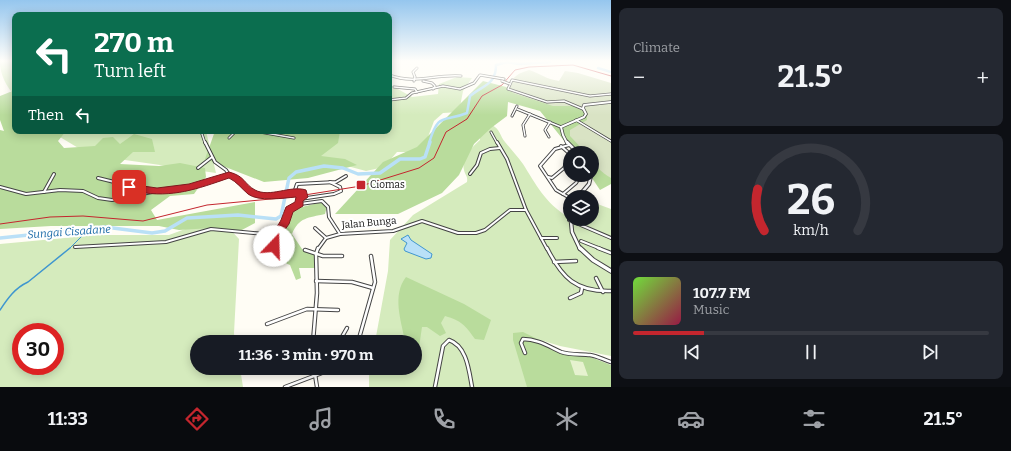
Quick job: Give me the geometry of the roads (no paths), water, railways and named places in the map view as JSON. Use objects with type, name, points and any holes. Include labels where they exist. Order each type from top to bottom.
[{"type":"street","points":[[399,79],[414,81],[436,79]]},
{"type":"street","points":[[392,100],[405,99],[412,93],[443,86],[460,89],[474,84],[477,79]]},
{"type":"street","points":[[504,79],[502,81],[510,84]]},
{"type":"street","points":[[584,110],[564,101],[547,102],[509,90],[510,84],[512,80],[585,95],[611,94]]},
{"type":"street","points":[[418,81],[431,82],[435,86],[432,89]]},
{"type":"street","points":[[394,87],[415,89],[417,92]]},
{"type":"street","points":[[512,116],[517,107],[561,127],[586,115],[584,105],[611,102]]},
{"type":"street","points":[[525,136],[523,123],[530,113]]},
{"type":"street","points":[[576,120],[611,142]]},
{"type":"street","points":[[549,137],[546,130],[550,122]]},
{"type":"street","points":[[561,127],[562,136],[569,145]]},
{"type":"street","points":[[491,132],[509,163],[526,210],[554,262],[569,282],[582,288],[604,292],[611,291]]},
{"type":"street","points":[[201,134],[202,138],[216,163],[228,172],[229,175],[239,179],[252,193],[268,196],[302,192],[303,198],[300,198],[300,204]]},
{"type":"street","points":[[230,138],[233,134]]},
{"type":"street","points":[[279,134],[294,138]]},
{"type":"street","points":[[569,145],[560,146],[552,150],[540,166],[556,190],[562,194],[577,182]]},
{"type":"street","points":[[560,146],[563,149]]},
{"type":"street","points":[[470,174],[473,172],[481,152],[489,148],[500,148]]},
{"type":"street","points":[[198,168],[212,157]]},
{"type":"street","points":[[547,177],[552,178],[562,170],[563,167]]},
{"type":"street","points":[[44,192],[54,174]]},
{"type":"street","points":[[0,186],[23,194],[60,190],[84,191],[98,198],[112,200],[192,187],[229,175]]},
{"type":"street","points":[[293,193],[296,184],[336,182],[346,176]]},
{"type":"street","points":[[98,178],[129,187],[157,192]]},
{"type":"street","points":[[300,199],[334,194],[341,191],[340,188],[330,182]]},
{"type":"street","points":[[274,246],[276,235],[286,222],[289,210],[300,204],[324,202],[329,208],[329,217],[340,234]]},
{"type":"street","name":"Jalan Bunga","points":[[326,238],[340,234],[393,231],[422,221],[451,231],[472,233],[485,230],[510,210],[526,210]]},
{"type":"street","points":[[570,226],[576,244],[594,261],[611,271]]},
{"type":"street","points":[[583,226],[611,238]]},
{"type":"street","points":[[313,335],[316,309],[316,254],[319,246],[326,238],[315,228]]},
{"type":"street","points":[[75,247],[166,242],[211,229],[276,235]]},
{"type":"street","points":[[541,238],[557,238]]},
{"type":"street","points":[[581,241],[611,253]]},
{"type":"street","points":[[305,250],[326,257],[342,256]]},
{"type":"street","points":[[360,335],[375,276],[371,256]]},
{"type":"street","points":[[554,262],[576,261]]},
{"type":"street","points":[[596,278],[604,292]]},
{"type":"street","points":[[316,281],[352,282],[373,288]]},
{"type":"street","points":[[570,298],[581,293],[582,288]]},
{"type":"street","points":[[267,324],[304,310],[338,310]]},
{"type":"street","points":[[343,335],[347,328]]},
{"type":"street","points":[[525,352],[521,347],[521,341],[523,338],[528,338],[543,345],[552,346],[562,352],[592,355],[611,362]]},
{"type":"street","points":[[435,387],[443,346],[447,340],[451,340],[456,342],[464,356],[472,387]]},
{"type":"street","points":[[285,387],[315,376],[317,387]]},
{"type":"water","points":[[408,235],[411,240],[432,254],[431,258],[426,259],[405,251],[404,249],[407,243],[401,239]]},
{"type":"waterway","name":"Sungai Cisadane","points":[[429,143],[439,122],[467,113],[470,96],[488,84],[492,79]]},
{"type":"waterway","name":"Sungai Cisadane","points":[[0,238],[105,227],[152,233],[165,231],[187,218],[238,215],[276,219],[281,216],[289,178],[296,172],[324,166],[343,168],[358,174],[380,173],[400,159],[420,159],[425,157],[430,142]]},
{"type":"waterway","points":[[70,248],[90,228]]},
{"type":"waterway","points":[[0,310],[16,290],[70,248]]},
{"type":"railway","points":[[0,224],[50,217],[83,216],[143,221],[207,205],[292,197],[361,186],[419,168],[434,158],[446,132],[467,119],[482,96],[502,85],[507,79]]},
{"type":"place","name":"Ciomas","points":[[361,185]]}]
